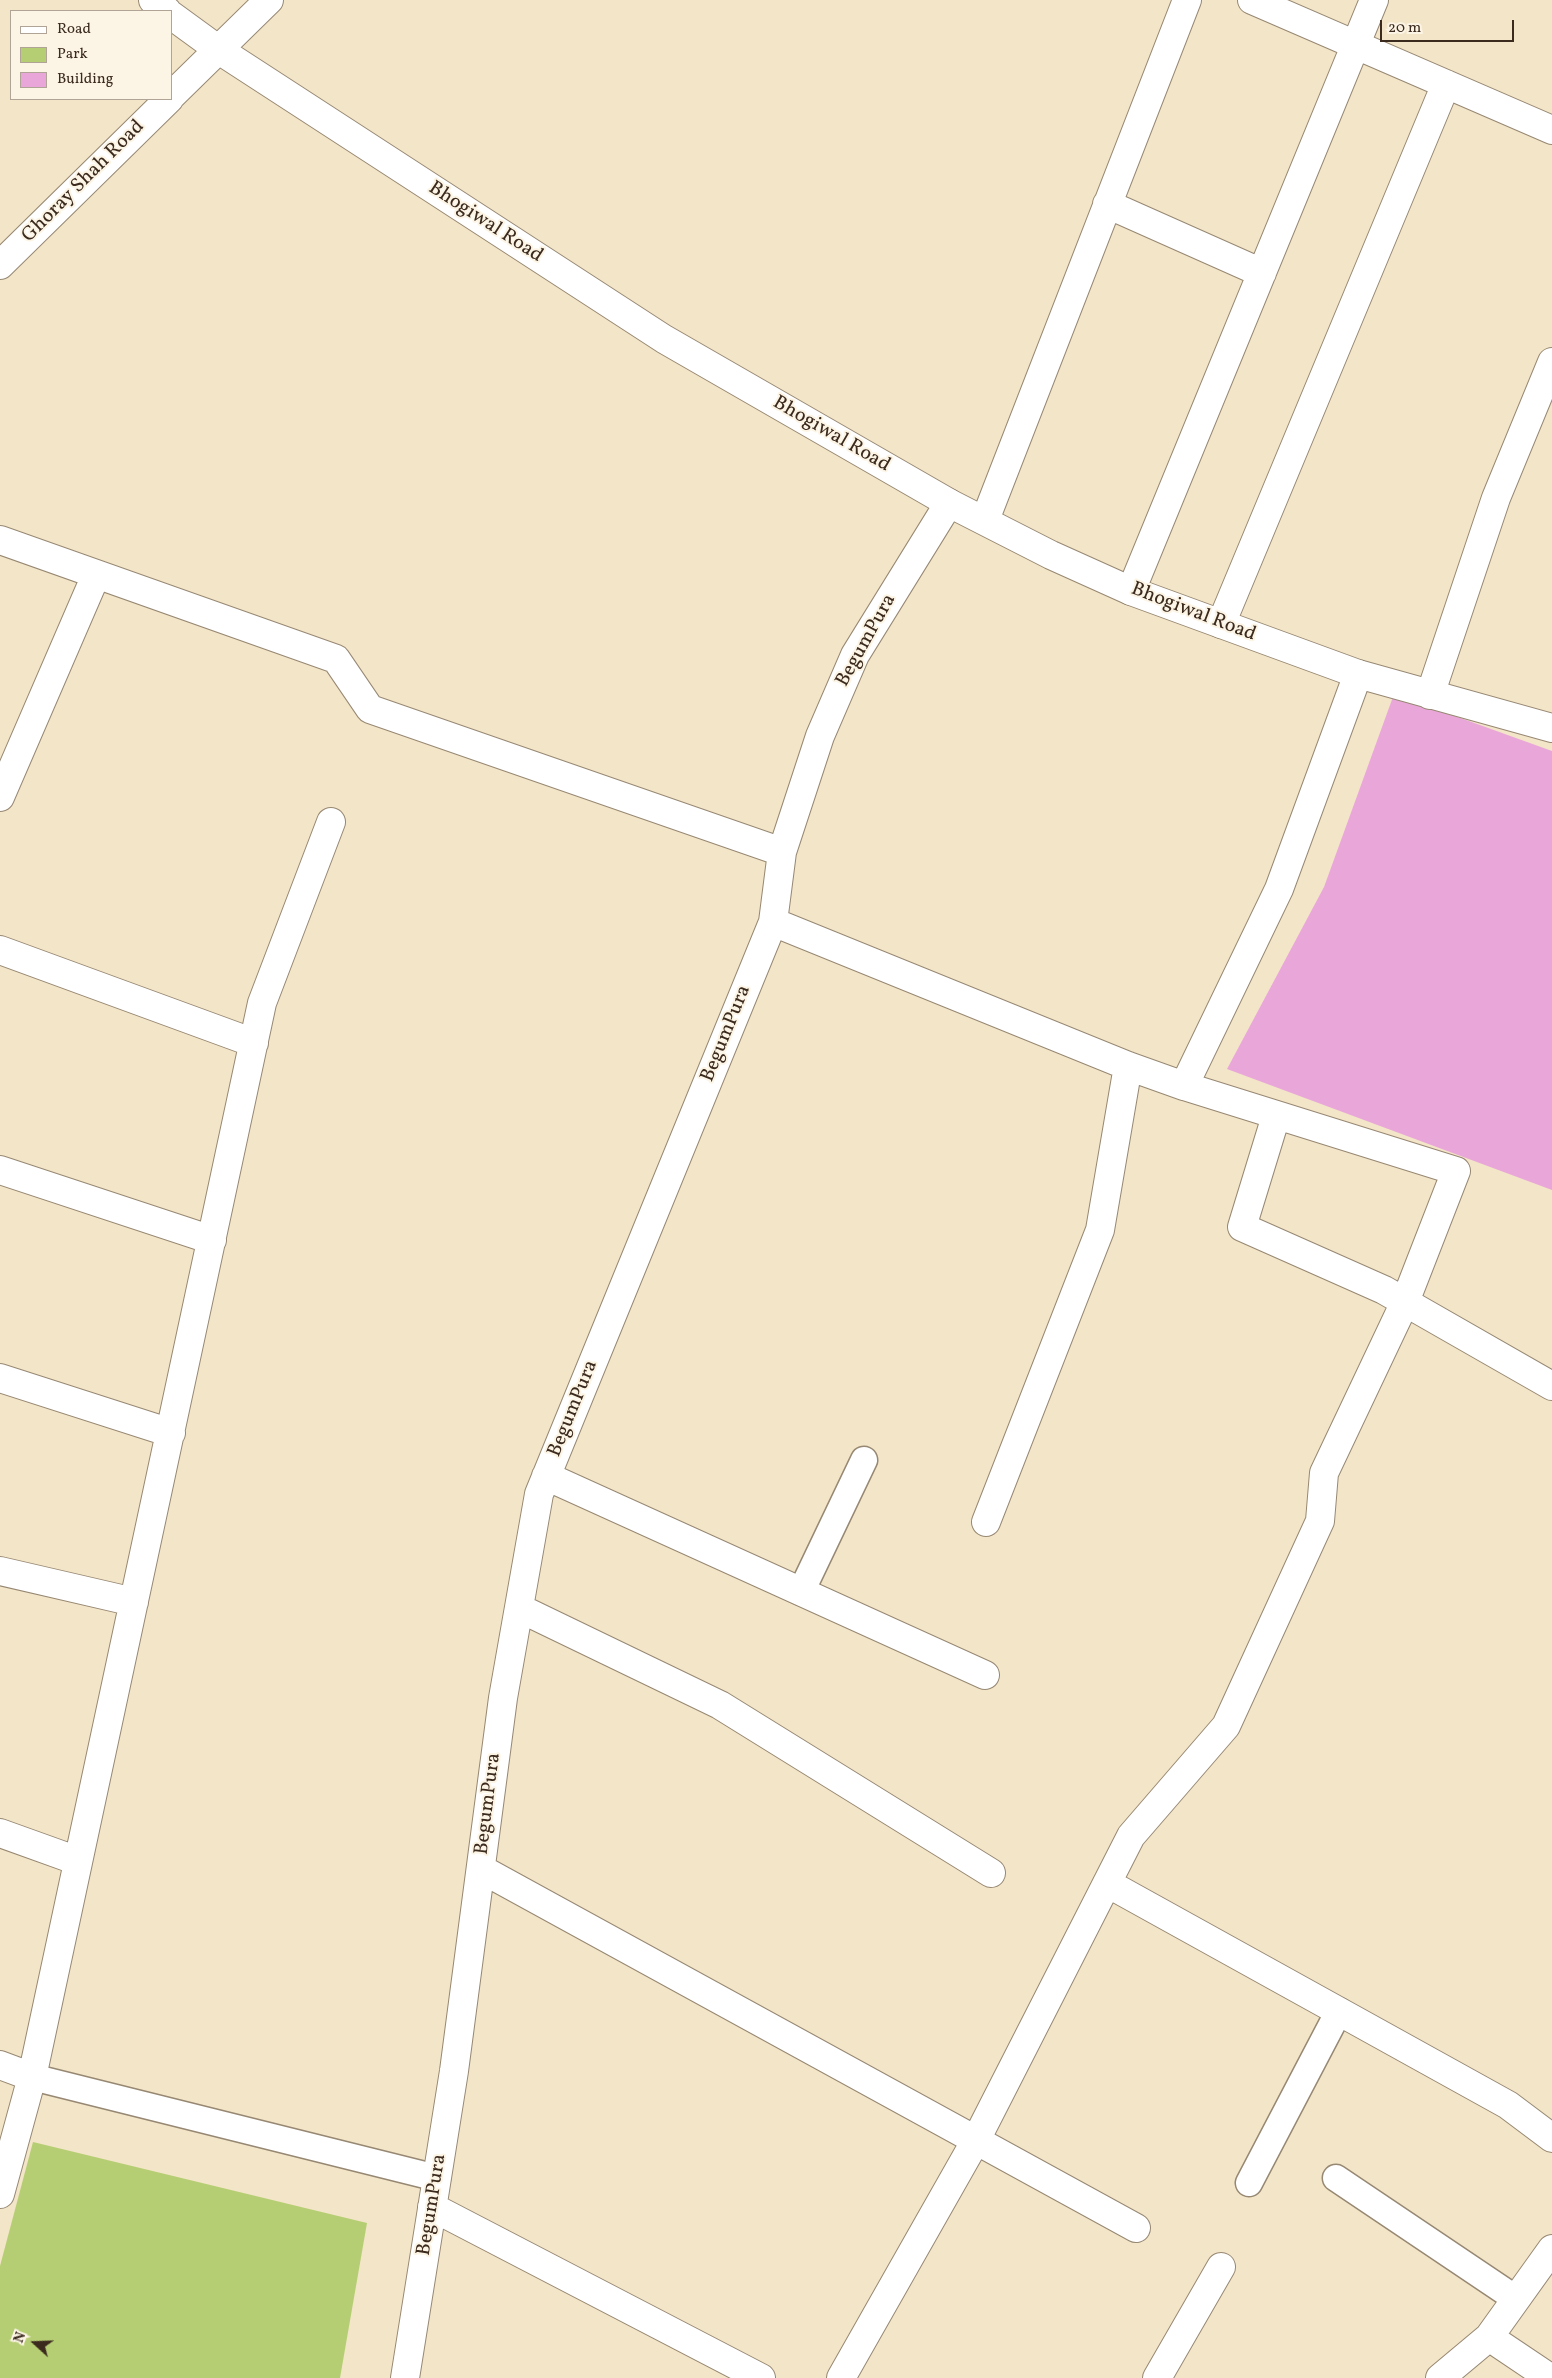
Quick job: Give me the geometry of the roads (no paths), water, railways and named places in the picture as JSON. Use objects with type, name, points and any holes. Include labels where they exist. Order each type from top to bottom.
[{"type":"street","points":[[153,0],[166,10]]},
{"type":"street","name":"Ghoray Shah Road","points":[[172,96],[269,0]]},
{"type":"street","points":[[984,520],[1187,0]]},
{"type":"street","points":[[1252,0],[1552,130]]},
{"type":"street","points":[[1131,590],[1374,0]]},
{"type":"street","name":"Bhogiwal Road","points":[[172,16],[219,50],[664,339],[949,503],[1051,556],[1131,590],[1358,674],[1552,728]]},
{"type":"street","points":[[1221,624],[1446,84]]},
{"type":"street","name":"Ghoray Shah Road","points":[[0,265],[168,100]]},
{"type":"street","points":[[1107,204],[1262,273]]},
{"type":"street","points":[[1430,695],[1496,498],[1552,362]]},
{"type":"street","name":"BegumPura","points":[[405,2378],[437,2178],[503,1698],[539,1494],[773,922],[782,852],[820,736],[855,655],[949,503]]},
{"type":"street","points":[[0,540],[336,659],[370,709],[782,852]]},
{"type":"street","points":[[0,797],[96,575]]},
{"type":"street","points":[[1184,1086],[1280,889],[1358,674]]},
{"type":"street","points":[[0,2194],[32,2077],[262,1003],[331,822]]},
{"type":"street","points":[[773,922],[1128,1066],[1276,1116],[1456,1171],[1405,1302],[1324,1473],[1320,1521],[1226,1726],[1131,1836],[976,2140],[841,2378]]},
{"type":"street","points":[[0,950],[254,1043]]},
{"type":"street","points":[[986,1522],[1100,1230],[1128,1066]]},
{"type":"street","points":[[1276,1116],[1242,1227],[1384,1290],[1552,1386]]},
{"type":"street","points":[[0,1170],[212,1240]]},
{"type":"street","points":[[0,1378],[170,1433]]},
{"type":"street","points":[[546,1476],[985,1675]]},
{"type":"street","points":[[0,1571],[134,1602]]},
{"type":"street","points":[[519,1608],[720,1705],[991,1873]]},
{"type":"street","points":[[0,1833],[78,1861]]},
{"type":"street","points":[[481,1869],[1136,2228]]},
{"type":"street","points":[[1107,1883],[1508,2105],[1552,2138]]},
{"type":"street","points":[[0,2065],[32,2077]]},
{"type":"street","points":[[432,2207],[761,2378]]},
{"type":"street","points":[[1440,2378],[1489,2337],[1552,2249]]},
{"type":"street","points":[[1157,2378],[1221,2268]]},
{"type":"street","points":[[1489,2337],[1550,2378]]},
{"type":"lane","points":[[801,1592],[864,1460]]},
{"type":"lane","points":[[1249,2183],[1339,2011]]},
{"type":"lane","points":[[32,2077],[437,2178]]},
{"type":"lane","points":[[1336,2178],[1516,2299]]}]
